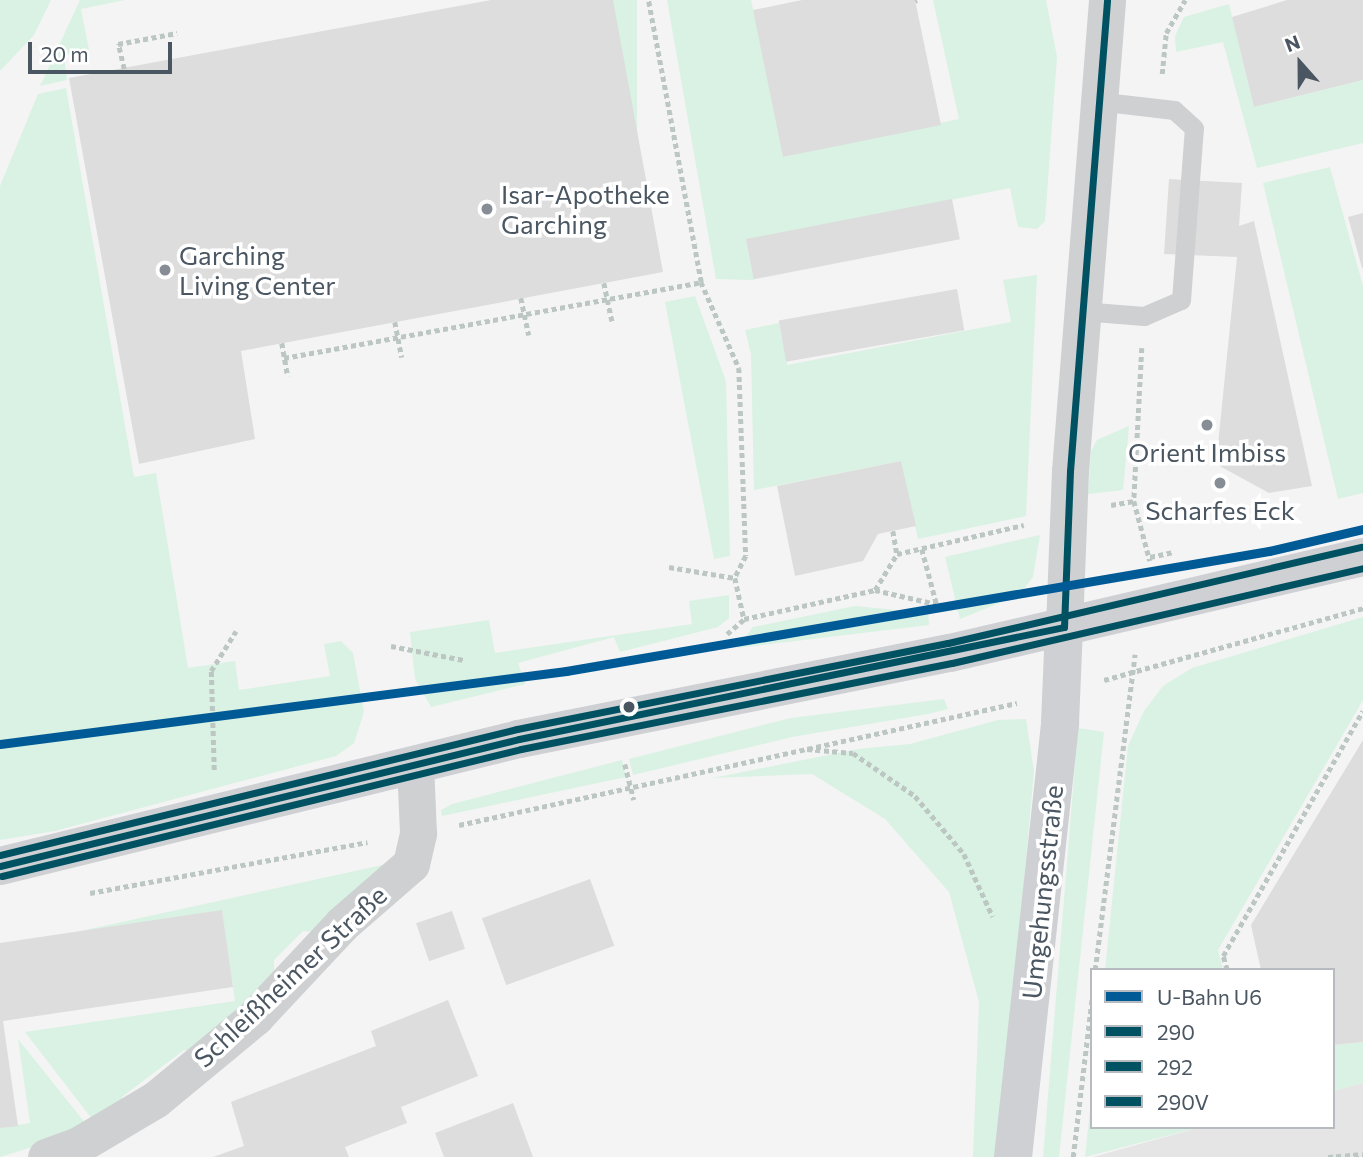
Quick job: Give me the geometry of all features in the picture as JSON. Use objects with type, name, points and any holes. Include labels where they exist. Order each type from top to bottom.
[{"type":"street","points":[[1064,627],[1067,514],[1096,101],[1107,0]]},
{"type":"street","points":[[0,866],[415,764],[1064,627],[1363,557]]},
{"type":"street","name":"Umgehungsstraße","points":[[1013,1157],[1060,692],[1064,627]]},
{"type":"street","name":"Schleißheimer Straße","points":[[46,1157],[77,1146],[156,1099],[255,1017],[342,924],[411,864],[418,833],[415,764]]},
{"type":"lane","points":[[1081,311],[1144,316],[1181,300],[1194,128],[1174,110],[1096,101]]},
{"type":"path","points":[[648,0],[701,282],[739,368],[746,556],[734,578],[744,619]]},
{"type":"path","points":[[124,69],[118,44],[177,33]]},
{"type":"path","points":[[284,358],[701,282]]},
{"type":"path","points":[[604,283],[612,321]]},
{"type":"path","points":[[521,298],[529,335]]},
{"type":"path","points":[[395,322],[402,357]]},
{"type":"path","points":[[282,343],[288,376]]},
{"type":"path","points":[[897,554],[1134,501]]},
{"type":"path","points":[[874,590],[897,554],[892,531]]},
{"type":"path","points":[[922,549],[940,616]]},
{"type":"path","points":[[669,567],[734,578]]},
{"type":"path","points":[[727,634],[744,619],[874,590],[936,604]]},
{"type":"path","points":[[75,896],[558,806],[800,748],[934,725],[1129,674],[1363,608]]},
{"type":"path","points":[[214,770],[211,671],[236,631]]},
{"type":"path","points":[[391,646],[464,660]]},
{"type":"path","points":[[1095,968],[1129,674]]},
{"type":"path","points":[[1226,968],[1223,956],[1363,711]]},
{"type":"path","points":[[800,748],[853,753],[915,796],[964,853],[998,926]]},
{"type":"path","points":[[1073,1157],[1090,1014]]},
{"type":"path","points":[[1328,1157],[1363,1154]]},
{"type":"shaded area","points":[[1363,1083],[1363,1157],[1093,1157],[1194,1129],[1335,1129],[1335,1090]]},
{"type":"green space","points":[[0,0],[51,0],[34,35],[0,71]]},
{"type":"green space","points":[[80,0],[125,0],[81,9],[89,50],[64,55],[67,80],[40,86]]},
{"type":"green space","points":[[613,0],[637,0],[637,277],[613,277]]},
{"type":"green space","points":[[667,0],[751,0],[784,157],[959,119],[933,0],[1046,0],[1057,57],[1045,221],[1037,229],[1018,227],[1010,188],[746,241],[754,280],[716,279]]},
{"type":"green space","points":[[1229,4],[1254,107],[1363,80],[1363,143],[1257,168],[1223,42],[1176,52],[1175,36],[1184,17]]},
{"type":"green space","points":[[66,88],[134,477],[156,473],[188,668],[235,661],[239,690],[330,676],[324,644],[341,641],[353,653],[364,712],[354,743],[336,756],[55,831],[0,840],[0,186],[38,94]]},
{"type":"green space","points":[[1330,167],[1363,286],[1363,493],[1338,499],[1263,183]]},
{"type":"green space","points":[[1037,275],[1026,516],[918,539],[901,461],[754,490],[751,354],[745,330],[779,323],[787,365],[1011,322],[1003,280]]},
{"type":"green space","points":[[695,296],[726,381],[730,556],[714,559],[665,302]]},
{"type":"green space","points":[[1129,426],[1123,490],[1088,494],[1091,451],[1097,440]]},
{"type":"green space","points":[[1040,535],[1033,577],[1019,595],[960,619],[945,557]]},
{"type":"green space","points":[[729,595],[729,618],[718,627],[620,652],[614,637],[518,663],[525,684],[431,707],[415,679],[410,632],[489,620],[495,653],[692,624],[689,601]]},
{"type":"green space","points":[[855,606],[928,613],[929,625],[737,648],[753,627]]},
{"type":"green space","points":[[1363,617],[1363,700],[1218,950],[1222,968],[1105,968],[1128,746],[1144,711],[1163,686],[1192,668]]},
{"type":"green space","points":[[944,699],[948,709],[928,714],[792,737],[633,775],[629,759],[791,718]]},
{"type":"green space","points":[[1026,719],[1034,771],[999,1157],[973,1157],[979,1002],[949,892],[885,819],[812,774],[713,778],[858,749],[910,744],[998,720]]},
{"type":"green space","points":[[1078,728],[1104,732],[1059,1157],[1043,1157]]},
{"type":"green space","points":[[622,760],[626,777],[442,816],[441,810],[452,804]]},
{"type":"green space","points":[[387,864],[322,932],[303,931],[274,960],[274,977],[199,1052],[184,1050],[122,1097],[120,1113],[95,1123],[25,1032],[235,1001],[222,911],[76,932]]},
{"type":"green space","points":[[18,1039],[90,1129],[0,1157],[0,1128],[30,1123]]},
{"type":"green space","points":[[1363,1042],[1363,1083],[1335,1090],[1335,1045]]},
{"type":"green space","points":[[1090,1109],[1090,1129],[1193,1129],[1085,1157]]},
{"type":"building","points":[[491,0],[613,0],[663,272],[241,351],[255,439],[139,464],[69,78]]},
{"type":"building","points":[[802,0],[915,0],[941,125],[783,157],[753,10]]},
{"type":"building","points":[[1287,0],[1363,0],[1363,80],[1254,107],[1232,17]]},
{"type":"building","points":[[1169,179],[1242,183],[1239,226],[1254,221],[1312,486],[1269,493],[1216,464],[1237,257],[1164,254]]},
{"type":"building","points":[[952,199],[960,239],[754,279],[746,239]]},
{"type":"building","points":[[1363,213],[1363,268],[1362,268],[1348,217]]},
{"type":"building","points":[[957,289],[964,330],[786,362],[779,320]]},
{"type":"building","points":[[901,461],[916,526],[878,534],[863,561],[795,576],[777,486]]},
{"type":"building","points":[[1363,740],[1363,1042],[1335,1045],[1335,968],[1261,968],[1251,925]]},
{"type":"building","points":[[590,879],[614,946],[506,985],[482,918]]},
{"type":"building","points":[[222,910],[233,987],[3,1021],[18,1126],[0,1128],[0,943]]},
{"type":"building","points":[[452,911],[465,949],[429,961],[416,923]]},
{"type":"building","points":[[448,1000],[478,1076],[401,1107],[407,1123],[345,1147],[349,1157],[213,1157],[244,1146],[231,1102],[376,1046],[371,1031]]},
{"type":"building","points":[[513,1103],[533,1157],[444,1157],[435,1133]]},
{"type":"metro line","name":"U6","points":[[0,744],[566,671],[1269,551],[1363,529]]},
{"type":"transit line","name":"290","points":[[1064,627],[1070,471],[1107,0]]},
{"type":"transit line","name":"290V","points":[[0,855],[517,729],[948,643],[1361,547]]},
{"type":"transit line","name":"292","points":[[2,876],[521,749],[952,663],[1363,568]]},
{"type":"transit line","name":"290","points":[[0,866],[519,739],[1064,627]]},
{"type":"place","name":"Isar-Apotheke Garching","points":[[487,209]]},
{"type":"place","name":"Garching Living Center","points":[[165,270]]},
{"type":"place","name":"Orient Imbiss","points":[[1207,425]]},
{"type":"place","name":"Scharfes Eck","points":[[1220,483]]}]
